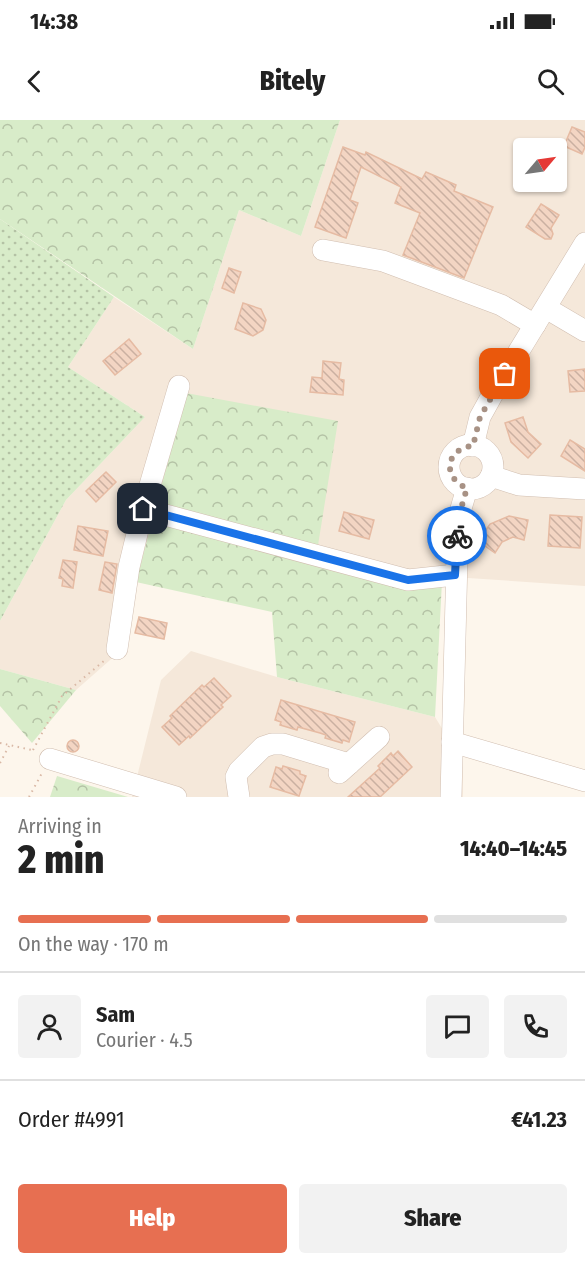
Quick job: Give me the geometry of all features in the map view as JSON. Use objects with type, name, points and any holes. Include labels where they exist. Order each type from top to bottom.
[{"type":"street","points":[[473,446],[480,417],[585,243]]},
{"type":"street","points":[[323,250],[383,261],[501,305],[585,331]]},
{"type":"street","points":[[117,649],[129,567],[143,509],[179,386]]},
{"type":"street","points":[[466,446],[479,447],[489,454],[493,465],[491,476],[478,488],[467,488],[454,481],[450,468],[454,454],[466,446]]},
{"type":"street","points":[[491,476],[519,484],[585,489]]},
{"type":"street","points":[[450,797],[458,519],[467,488]]},
{"type":"street","points":[[143,509],[408,580],[455,575]]},
{"type":"street","points":[[239,797],[236,777],[238,771],[264,747],[282,744],[343,770],[379,737]]},
{"type":"street","points":[[452,742],[585,781]]},
{"type":"street","points":[[41,754],[176,797]]},
{"type":"path","points":[[29,797],[41,754],[62,696],[117,649]]},
{"type":"path","points":[[0,743],[41,754]]},
{"type":"path","points":[[0,763],[9,746]]},
{"type":"shaded area","points":[[340,120],[585,120],[585,586],[468,578],[404,586],[136,582],[126,646],[76,690],[0,669],[0,621],[66,500],[145,417],[68,367],[114,297],[193,349],[239,210],[301,236]]},
{"type":"shaded area","points":[[191,651],[277,677],[435,717],[462,761],[463,797],[132,797],[161,680]]},
{"type":"green space","points":[[0,120],[340,120],[301,236],[239,210],[193,349],[0,219]]},
{"type":"green space","points":[[0,219],[114,297],[68,367],[145,417],[66,500],[0,621]]},
{"type":"green space","points":[[186,393],[338,421],[315,564],[442,581],[435,717],[277,677],[272,612],[136,582]]},
{"type":"green space","points":[[0,669],[76,690],[32,743],[0,706]]},
{"type":"green space","points":[[57,776],[128,797],[50,797]]},
{"type":"building","points":[[572,127],[585,132],[585,147],[582,154],[567,147],[567,139]]},
{"type":"building","points":[[343,147],[365,155],[366,152],[422,179],[426,172],[456,185],[454,191],[493,207],[464,278],[403,255],[420,213],[395,203],[401,187],[361,167],[350,200],[358,203],[346,238],[315,227]]},
{"type":"building","points":[[541,204],[559,215],[551,228],[553,234],[551,239],[545,239],[526,227]]},
{"type":"building","points":[[229,268],[241,272],[234,293],[222,288]]},
{"type":"building","points":[[243,303],[261,309],[266,320],[263,330],[253,336],[235,329]]},
{"type":"building","points":[[129,339],[141,354],[115,375],[103,361]]},
{"type":"building","points":[[323,361],[341,363],[339,379],[344,380],[343,395],[310,392],[312,377],[322,378]]},
{"type":"building","points":[[585,369],[585,391],[570,392],[568,371]]},
{"type":"building","points":[[523,417],[528,432],[541,444],[528,458],[511,442],[505,423]]},
{"type":"building","points":[[570,440],[585,449],[585,471],[561,456]]},
{"type":"building","points":[[106,472],[116,482],[96,502],[86,491]]},
{"type":"building","points":[[344,512],[374,520],[369,539],[339,531]]},
{"type":"building","points":[[550,515],[582,517],[580,548],[548,546]]},
{"type":"building","points":[[509,516],[528,520],[524,540],[513,537],[502,542],[495,553],[478,541],[490,524]]},
{"type":"building","points":[[78,526],[108,531],[103,556],[74,550]]},
{"type":"building","points":[[63,560],[77,562],[73,588],[62,586],[63,579],[59,578]]},
{"type":"building","points":[[105,562],[117,564],[112,593],[99,590]]},
{"type":"building","points":[[139,617],[167,623],[164,639],[135,633]]},
{"type":"building","points":[[214,678],[231,696],[221,705],[223,707],[190,738],[189,736],[179,745],[162,727],[202,685],[204,687]]},
{"type":"building","points":[[281,700],[355,722],[349,742],[343,740],[342,743],[325,738],[326,735],[320,733],[280,725],[281,722],[275,720]]},
{"type":"building","points":[[75,740],[79,746],[75,752],[71,752],[67,744]]},
{"type":"building","points":[[398,751],[412,767],[380,797],[348,797],[380,768],[378,766],[391,753],[393,756]]},
{"type":"building","points":[[283,766],[300,771],[300,774],[306,776],[299,796],[270,787],[276,767],[282,769]]},
{"type":"way so far","points":[[457,536],[458,519],[467,488],[454,481],[450,468],[451,460],[459,449],[473,446],[480,417],[505,374]]},
{"type":"route","points":[[143,509],[408,580],[455,575],[457,536]]}]
